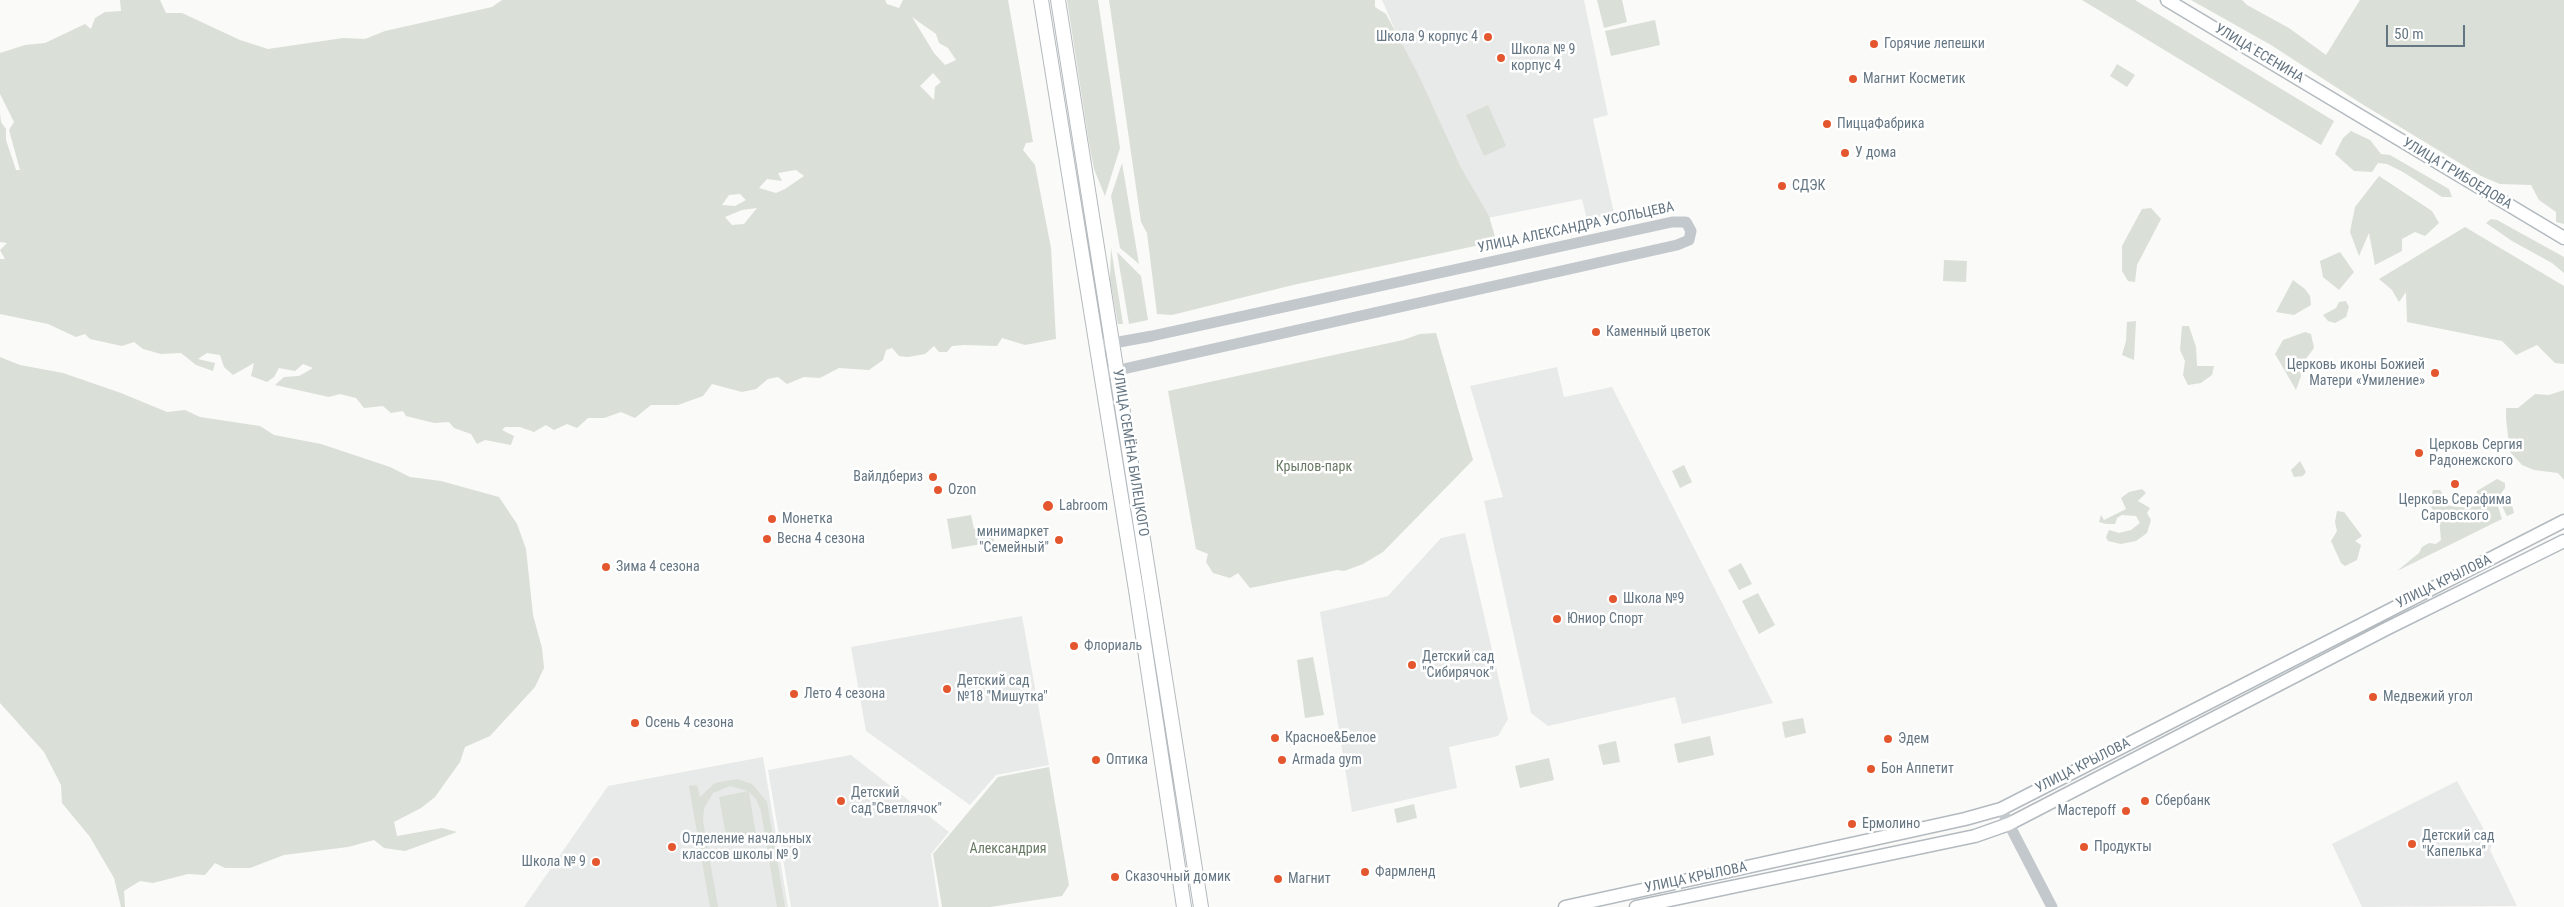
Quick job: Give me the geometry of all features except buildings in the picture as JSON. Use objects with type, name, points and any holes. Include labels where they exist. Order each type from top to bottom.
[{"type":"main road","name":"УЛИЦА СЕМЁНА БИЛЕЦКОГО","points":[[1041,0],[1184,907]]},
{"type":"main road","name":"УЛИЦА СЕМЁНА БИЛЕЦКОГО","points":[[1058,0],[1201,907]]},
{"type":"main road","name":"УЛИЦА ЕСЕНИНА","points":[[2166,0],[2351,109]]},
{"type":"main road","name":"УЛИЦА ГРИБОЕДОВА","points":[[2351,109],[2564,238]]},
{"type":"main road","name":"УЛИЦА КРЫЛОВА","points":[[1565,907],[1956,821],[2001,809],[2564,522]]},
{"type":"main road","name":"УЛИЦА КРЫЛОВА","points":[[1636,907],[1975,836],[2009,824],[2388,628],[2564,541]]},
{"type":"street","name":"УЛИЦА АЛЕКСАНДРА УСОЛЬЦЕВА","points":[[1097,346],[1672,222],[1686,222],[1691,231],[1689,240],[1677,245],[1101,374]]},
{"type":"street","points":[[2001,809],[2052,907]]},
{"type":"shaded area","name":"Школа № 9 корпус 4","points":[[1382,0],[1584,0],[1608,115],[1593,119],[1614,213],[1587,220],[1582,199],[1478,220]]},
{"type":"shaded area","name":"Школа №9","points":[[1557,367],[1564,397],[1612,387],[1773,703],[1682,724],[1675,697],[1548,726],[1531,713],[1484,501],[1503,497],[1470,386]]},
{"type":"shaded area","name":"Детский сад \"Сибирячок\"","points":[[1465,533],[1508,719],[1498,736],[1449,747],[1457,788],[1352,812],[1320,612],[1388,596],[1441,538]]},
{"type":"shaded area","name":"Детский сад №18 \"Мишутка\"","points":[[1022,616],[1049,765],[996,775],[970,805],[866,731],[851,647]]},
{"type":"shaded area","name":"Детский сад\"Светлячок\"","points":[[851,755],[949,832],[931,854],[939,907],[791,907],[768,770]]},
{"type":"shaded area","name":"Отделение начальных классов школы № 9","points":[[763,757],[788,907],[524,907],[608,786]]},
{"type":"shaded area","name":"Детский сад \"Капелька\"","points":[[2457,781],[2492,844],[2490,850],[2517,906],[2362,907],[2332,844]]},
{"type":"green space","points":[[120,0],[160,0],[166,13],[182,13],[240,40],[268,49],[343,38],[365,39],[385,31],[492,7],[502,0],[885,0],[887,4],[899,8],[903,0],[1008,0],[1033,142],[1026,143],[1023,150],[1035,165],[1051,248],[1056,339],[1025,345],[1002,338],[997,346],[952,346],[947,352],[939,352],[934,346],[925,354],[908,357],[899,356],[892,348],[886,350],[883,360],[869,370],[839,368],[820,378],[804,377],[787,384],[778,377],[768,379],[756,389],[742,392],[712,384],[703,396],[678,405],[651,405],[635,418],[621,412],[604,418],[588,418],[577,428],[567,424],[554,430],[546,425],[534,432],[520,427],[505,427],[502,430],[514,436],[511,445],[485,440],[477,444],[471,434],[454,428],[449,422],[434,423],[406,416],[403,411],[391,413],[383,406],[364,408],[356,398],[340,394],[329,397],[275,385],[284,377],[299,376],[313,368],[303,364],[295,371],[279,368],[274,377],[267,382],[251,376],[254,363],[233,375],[224,367],[220,355],[207,353],[198,359],[215,363],[213,371],[196,365],[181,353],[161,354],[143,349],[134,342],[122,346],[90,339],[85,334],[76,337],[48,324],[0,314],[0,259],[5,259],[0,250],[7,243],[0,242],[0,113],[1,122],[6,129],[6,140],[16,170],[20,170],[9,130],[14,122],[0,94],[0,53],[25,45],[45,43],[85,24],[91,29],[95,18],[105,12],[121,11]],"holes":[[[912,17],[936,34],[939,43],[948,48],[956,60],[945,65],[934,53]],[[933,73],[941,82],[935,87],[934,100],[920,86]],[[796,170],[804,176],[776,193],[759,188],[767,179],[782,181],[778,173]],[[740,194],[746,200],[735,206],[722,205],[729,195]],[[757,208],[744,224],[732,225],[725,217],[742,210]]]},
{"type":"green space","points":[[1067,0],[1098,0],[1120,148],[1105,196],[1094,169]]},
{"type":"green space","points":[[1109,0],[1375,0],[1375,7],[1386,14],[1417,72],[1461,168],[1489,216],[1495,237],[1489,243],[1293,285],[1172,315],[1157,314],[1147,233],[1141,222]]},
{"type":"green space","points":[[1597,0],[1622,0],[1627,22],[1604,28]]},
{"type":"green space","points":[[2082,0],[2135,0],[2334,121],[2321,145]]},
{"type":"green space","points":[[2191,0],[2242,0],[2247,5],[2289,28],[2326,55],[2360,0],[2564,0],[2564,224],[2556,222],[2556,212],[2539,200],[2531,185],[2500,184],[2481,176],[2362,104],[2271,45]]},
{"type":"green space","points":[[1655,20],[1660,45],[1611,56],[1605,31]]},
{"type":"green space","points":[[2117,64],[2135,75],[2127,87],[2110,76]]},
{"type":"green space","points":[[1488,105],[1506,146],[1484,156],[1466,115]]},
{"type":"green space","points":[[2351,131],[2370,140],[2381,154],[2390,155],[2449,189],[2452,197],[2442,197],[2387,164],[2378,163],[2372,172],[2354,171],[2335,154],[2343,138]]},
{"type":"green space","points":[[1122,163],[1139,264],[1120,248],[1111,196]]},
{"type":"green space","points":[[2379,176],[2432,211],[2439,223],[2425,236],[2415,232],[2402,239],[2402,251],[2375,265],[2369,233],[2359,256],[2350,232],[2355,207]]},
{"type":"green space","points":[[2151,208],[2161,219],[2137,265],[2135,282],[2128,281],[2122,271],[2122,246],[2142,209]]},
{"type":"green space","points":[[2491,219],[2497,220],[2564,257],[2564,273],[2552,263],[2512,241],[2486,223]]},
{"type":"green space","points":[[2465,227],[2564,286],[2564,364],[2555,363],[2537,345],[2516,355],[2502,341],[2407,322],[2406,292],[2399,302],[2392,290],[2379,279]]},
{"type":"green space","points":[[1111,248],[1123,324],[1118,324],[1110,280]]},
{"type":"green space","points":[[1117,252],[1141,276],[1148,320],[1129,324]]},
{"type":"green space","points":[[2340,252],[2354,272],[2339,290],[2323,277],[2320,261]]},
{"type":"green space","points":[[1944,260],[1967,261],[1966,282],[1943,281]]},
{"type":"green space","points":[[2293,280],[2305,289],[2310,296],[2311,305],[2294,315],[2276,312]]},
{"type":"green space","points":[[2346,301],[2349,307],[2346,317],[2335,323],[2328,321],[2323,315],[2336,308],[2339,302]]},
{"type":"green space","points":[[2136,321],[2134,360],[2122,355],[2126,341],[2127,322]]},
{"type":"green space","points":[[2182,326],[2189,326],[2196,347],[2197,366],[2214,366],[2212,375],[2201,383],[2188,385],[2183,375],[2185,361],[2180,350]]},
{"type":"green space","points":[[2305,332],[2311,334],[2314,348],[2305,360],[2298,363],[2301,376],[2296,390],[2275,354],[2283,340]]},
{"type":"green space","name":"Крылов-парк","points":[[1436,333],[1473,460],[1383,552],[1363,564],[1344,571],[1337,570],[1250,588],[1238,573],[1230,578],[1213,573],[1206,562],[1208,554],[1196,549],[1168,391],[1403,340],[1420,334]]},
{"type":"green space","points":[[0,357],[20,365],[63,373],[121,393],[167,412],[185,410],[200,417],[260,426],[274,435],[321,444],[390,467],[410,477],[441,481],[499,497],[517,524],[526,549],[533,615],[542,648],[544,668],[535,687],[490,736],[465,747],[460,762],[435,797],[421,808],[394,822],[397,836],[442,828],[457,832],[405,851],[384,848],[374,840],[348,847],[284,855],[250,868],[225,868],[215,863],[205,875],[188,874],[153,883],[140,881],[124,891],[125,907],[121,907],[114,878],[90,837],[62,803],[61,785],[44,752],[0,703]]},
{"type":"green space","points":[[2564,390],[2564,480],[2558,473],[2534,470],[2522,465],[2510,452],[2506,408],[2518,408],[2535,394],[2549,395]]},
{"type":"green space","points":[[2300,461],[2306,472],[2303,476],[2294,477],[2291,470]]},
{"type":"green space","points":[[1684,465],[1692,482],[1680,488],[1672,471]]},
{"type":"green space","points":[[2497,479],[2505,483],[2505,488],[2496,500],[2502,519],[2397,571],[2419,553],[2422,547],[2429,543],[2436,544],[2441,540],[2439,517],[2429,505],[2433,490],[2440,490],[2450,506],[2470,508],[2476,505],[2477,491]]},
{"type":"green space","points":[[2142,489],[2146,493],[2138,501],[2150,508],[2147,513],[2151,520],[2147,533],[2136,541],[2121,544],[2108,541],[2106,537],[2109,530],[2119,533],[2131,530],[2140,523],[2136,516],[2122,515],[2117,518],[2115,524],[2106,524],[2099,522],[2101,515],[2104,520],[2126,509],[2121,498],[2129,492]]},
{"type":"green space","points":[[2505,502],[2512,505],[2514,513],[2507,516],[2502,506]]},
{"type":"green space","points":[[2337,511],[2344,512],[2362,536],[2355,541],[2361,545],[2357,560],[2345,566],[2341,563],[2331,541],[2337,531],[2335,522]]},
{"type":"green space","points":[[971,515],[974,529],[992,527],[994,542],[952,549],[947,519]]},
{"type":"green space","points":[[1741,563],[1752,584],[1739,590],[1728,570]]},
{"type":"green space","points":[[1758,593],[1775,625],[1759,634],[1742,601]]},
{"type":"green space","points":[[1313,657],[1324,715],[1305,718],[1297,660]]},
{"type":"green space","points":[[1803,718],[1806,733],[1785,738],[1782,722]]},
{"type":"green space","points":[[1710,736],[1714,755],[1678,763],[1674,744]]},
{"type":"green space","points":[[1616,741],[1620,762],[1603,765],[1598,745]]},
{"type":"green space","points":[[1549,758],[1554,780],[1520,788],[1515,766]]},
{"type":"green space","name":"Александрия","points":[[1049,767],[1069,885],[1062,896],[990,907],[942,907],[933,854],[998,777]]},
{"type":"green space","points":[[737,779],[752,784],[767,802],[785,907],[777,907],[761,811],[756,799],[749,792],[757,841],[728,846],[719,797],[748,791],[730,786],[713,793],[704,808],[703,821],[718,907],[710,907],[689,786],[697,785],[700,797],[715,783]]},
{"type":"green space","points":[[1414,804],[1417,818],[1397,823],[1394,809]]},
{"type":"place","name":"Школа 9 корпус 4","points":[[1488,37]]},
{"type":"place","name":"Горячие лепешки","points":[[1874,44]]},
{"type":"place","name":"Школа № 9 корпус 4","points":[[1501,58]]},
{"type":"place","name":"Магнит Косметик","points":[[1853,79]]},
{"type":"place","name":"ПиццаФабрика","points":[[1827,124]]},
{"type":"place","name":"У дома","points":[[1845,153]]},
{"type":"place","name":"СДЭК","points":[[1782,186]]},
{"type":"place","name":"Каменный цветок","points":[[1596,332]]},
{"type":"place","name":"Церковь иконы Божией Матери «Умиление»","points":[[2435,373]]},
{"type":"place","name":"Церковь Сергия Радонежского","points":[[2419,453]]},
{"type":"place","name":"Вайлдбериз","points":[[933,477]]},
{"type":"place","name":"Церковь Серафима Саровского","points":[[2455,484]]},
{"type":"place","name":"Ozon","points":[[938,490]]},
{"type":"place","name":"Labroom","points":[[1048,506]]},
{"type":"place","name":"Монетка","points":[[772,519]]},
{"type":"place","name":"Весна 4 сезона","points":[[767,539]]},
{"type":"place","name":"минимаркет \"Семейный\"","points":[[1059,540]]},
{"type":"place","name":"Зима 4 сезона","points":[[606,567]]},
{"type":"place","name":"Школа №9","points":[[1613,599]]},
{"type":"place","name":"Юниор Спорт","points":[[1557,619]]},
{"type":"place","name":"Флориаль","points":[[1074,646]]},
{"type":"place","name":"Детский сад \"Сибирячок\"","points":[[1412,665]]},
{"type":"place","name":"Детский сад №18 \"Мишутка\"","points":[[947,689]]},
{"type":"place","name":"Лето 4 сезона","points":[[794,694]]},
{"type":"place","name":"Медвежий угол","points":[[2373,697]]},
{"type":"place","name":"Осень 4 сезона","points":[[635,723]]},
{"type":"place","name":"Красное&Белое","points":[[1275,738]]},
{"type":"place","name":"Эдем","points":[[1888,739]]},
{"type":"place","name":"Оптика","points":[[1096,760]]},
{"type":"place","name":"Armada gym","points":[[1282,760]]},
{"type":"place","name":"Бон Аппетит","points":[[1871,769]]},
{"type":"place","name":"Детский сад\"Светлячок\"","points":[[841,801]]},
{"type":"place","name":"Сбербанк","points":[[2145,801]]},
{"type":"place","name":"Мастерoff","points":[[2126,811]]},
{"type":"place","name":"Ермолино","points":[[1852,824]]},
{"type":"place","name":"Детский сад \"Капелька\"","points":[[2412,844]]},
{"type":"place","name":"Отделение начальных классов школы № 9","points":[[672,847]]},
{"type":"place","name":"Продукты","points":[[2084,847]]},
{"type":"place","name":"Школа № 9","points":[[596,862]]},
{"type":"place","name":"Фармленд","points":[[1365,872]]},
{"type":"place","name":"Сказочный домик","points":[[1115,877]]},
{"type":"place","name":"Магнит","points":[[1278,879]]}]
